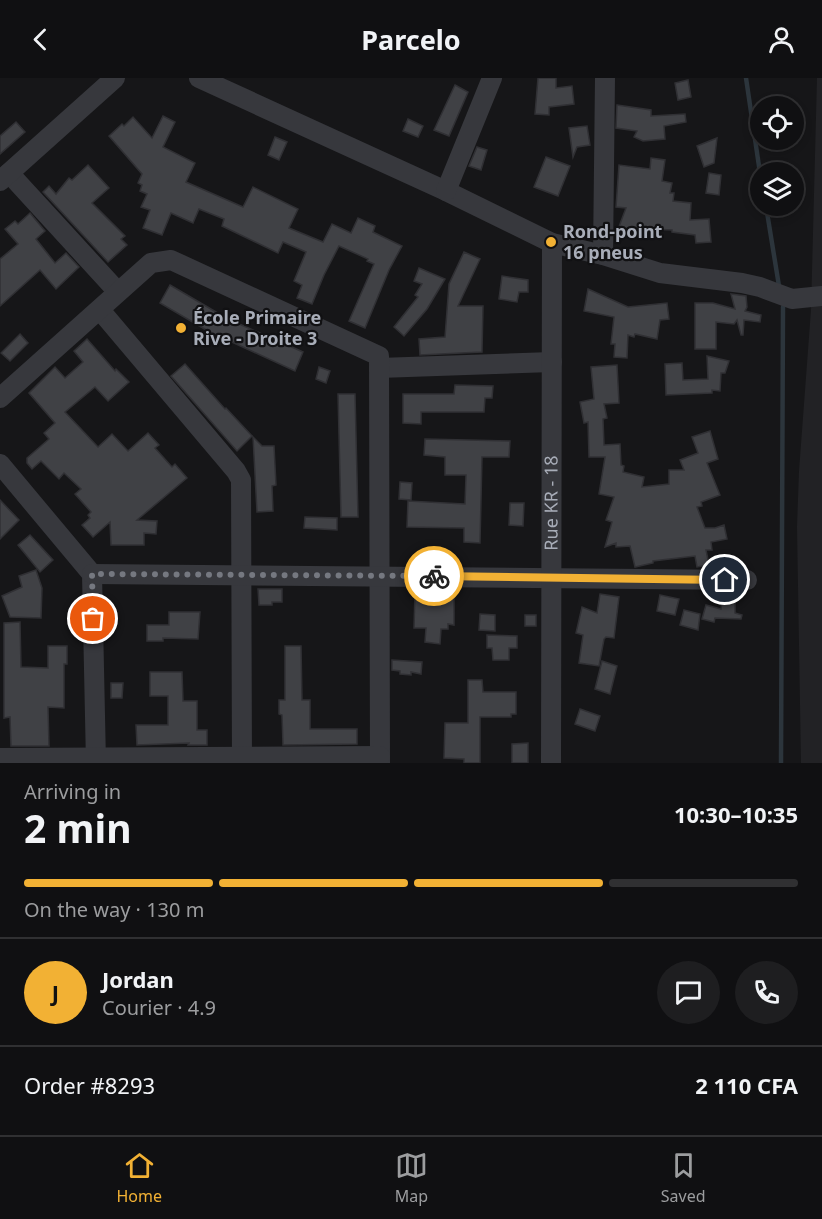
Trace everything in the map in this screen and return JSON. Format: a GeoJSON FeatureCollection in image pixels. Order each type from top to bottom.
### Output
{"type":"FeatureCollection","features":[{"type":"Feature","properties":{"kind":"street"},"geometry":{"type":"LineString","coordinates":[[115,78],[4,177],[118,292]]}},
{"type":"Feature","properties":{"kind":"street"},"geometry":{"type":"LineString","coordinates":[[199,78],[446,191],[552,243],[603,255],[660,273],[751,285],[792,298],[822,296]]}},
{"type":"Feature","properties":{"kind":"street"},"geometry":{"type":"LineString","coordinates":[[446,191],[492,78]]}},
{"type":"Feature","properties":{"kind":"street"},"geometry":{"type":"LineString","coordinates":[[603,255],[604,78]]}},
{"type":"Feature","properties":{"kind":"street","name":"Rue KR - 18"},"geometry":{"type":"LineString","coordinates":[[551,763],[552,243]]}},
{"type":"Feature","properties":{"kind":"street"},"geometry":{"type":"LineString","coordinates":[[0,398],[118,292],[152,263],[160,260],[171,260],[379,356],[380,760],[0,758]]}},
{"type":"Feature","properties":{"kind":"street"},"geometry":{"type":"LineString","coordinates":[[99,310],[236,471],[241,480],[242,760]]}},
{"type":"Feature","properties":{"kind":"street"},"geometry":{"type":"LineString","coordinates":[[379,368],[552,362]]}},
{"type":"Feature","properties":{"kind":"street"},"geometry":{"type":"LineString","coordinates":[[0,464],[92,574],[96,760]]}},
{"type":"Feature","properties":{"kind":"street"},"geometry":{"type":"LineString","coordinates":[[92,574],[747,580]]}},
{"type":"Feature","properties":{"kind":"shaded area"},"geometry":{"type":"Polygon","coordinates":[[[817,78],[822,78],[822,763],[801,763],[797,527],[811,310],[817,78]]]}},
{"type":"Feature","properties":{"kind":"building"},"geometry":{"type":"Polygon","coordinates":[[[538,78],[556,78],[556,88],[572,86],[574,104],[549,107],[549,115],[535,114],[538,78]]]}},
{"type":"Feature","properties":{"kind":"building"},"geometry":{"type":"Polygon","coordinates":[[[688,80],[691,97],[678,100],[675,83],[688,80]]]}},
{"type":"Feature","properties":{"kind":"building"},"geometry":{"type":"Polygon","coordinates":[[[455,85],[468,92],[449,136],[434,130],[455,85]]]}},
{"type":"Feature","properties":{"kind":"building"},"geometry":{"type":"Polygon","coordinates":[[[617,105],[651,110],[651,116],[685,114],[686,122],[664,126],[665,139],[643,141],[634,137],[637,131],[616,128],[617,105]]]}},
{"type":"Feature","properties":{"kind":"building"},"geometry":{"type":"Polygon","coordinates":[[[163,116],[175,122],[163,147],[195,163],[186,182],[243,207],[253,187],[298,209],[289,228],[323,242],[332,224],[351,233],[358,218],[375,226],[373,232],[402,246],[389,270],[365,328],[349,321],[374,264],[367,261],[368,259],[339,246],[312,304],[297,298],[302,285],[294,281],[306,252],[283,242],[278,253],[222,226],[224,219],[199,209],[193,223],[171,213],[162,235],[143,228],[150,210],[141,207],[147,194],[140,191],[142,185],[138,183],[142,174],[109,136],[133,117],[152,138],[163,116]]]}},
{"type":"Feature","properties":{"kind":"building"},"geometry":{"type":"Polygon","coordinates":[[[408,119],[423,126],[418,137],[403,131],[408,119]]]}},
{"type":"Feature","properties":{"kind":"building"},"geometry":{"type":"Polygon","coordinates":[[[16,122],[25,132],[0,154],[0,136],[16,122]]]}},
{"type":"Feature","properties":{"kind":"building"},"geometry":{"type":"Polygon","coordinates":[[[587,126],[590,145],[577,147],[573,157],[569,128],[587,126]]]}},
{"type":"Feature","properties":{"kind":"building"},"geometry":{"type":"Polygon","coordinates":[[[275,137],[287,142],[279,160],[268,155],[275,137]]]}},
{"type":"Feature","properties":{"kind":"building"},"geometry":{"type":"Polygon","coordinates":[[[717,138],[714,163],[704,167],[697,146],[717,138]]]}},
{"type":"Feature","properties":{"kind":"building"},"geometry":{"type":"Polygon","coordinates":[[[477,147],[487,150],[481,170],[469,166],[477,147]]]}},
{"type":"Feature","properties":{"kind":"building"},"geometry":{"type":"Polygon","coordinates":[[[546,157],[570,166],[558,196],[534,187],[546,157]]]}},
{"type":"Feature","properties":{"kind":"building"},"geometry":{"type":"Polygon","coordinates":[[[651,158],[665,160],[662,181],[672,183],[670,193],[674,193],[673,201],[691,203],[690,220],[709,219],[711,242],[696,243],[695,235],[672,232],[672,230],[650,229],[649,237],[617,232],[626,208],[616,207],[619,165],[650,169],[651,158]]]}},
{"type":"Feature","properties":{"kind":"building"},"geometry":{"type":"Polygon","coordinates":[[[88,165],[109,188],[92,203],[125,236],[121,239],[127,245],[108,262],[43,192],[49,186],[56,194],[69,178],[72,180],[88,165]]]}},
{"type":"Feature","properties":{"kind":"building"},"geometry":{"type":"Polygon","coordinates":[[[709,173],[721,175],[719,195],[706,193],[709,173]]]}},
{"type":"Feature","properties":{"kind":"building"},"geometry":{"type":"Polygon","coordinates":[[[30,213],[45,231],[36,239],[55,263],[66,253],[79,267],[56,289],[40,270],[0,306],[0,259],[18,244],[5,229],[15,221],[18,224],[30,213]]]}},
{"type":"Feature","properties":{"kind":"building"},"geometry":{"type":"Polygon","coordinates":[[[464,252],[480,259],[458,306],[483,306],[482,352],[420,355],[419,339],[445,337],[449,284],[464,252]]]}},
{"type":"Feature","properties":{"kind":"building"},"geometry":{"type":"Polygon","coordinates":[[[419,268],[445,279],[427,309],[404,336],[394,327],[418,297],[415,295],[422,284],[414,281],[419,268]]]}},
{"type":"Feature","properties":{"kind":"building"},"geometry":{"type":"Polygon","coordinates":[[[502,276],[528,280],[528,292],[519,292],[517,302],[499,299],[502,276]]]}},
{"type":"Feature","properties":{"kind":"building"},"geometry":{"type":"Polygon","coordinates":[[[170,285],[228,319],[303,352],[295,371],[208,331],[160,303],[170,285]]]}},
{"type":"Feature","properties":{"kind":"building"},"geometry":{"type":"Polygon","coordinates":[[[588,289],[628,307],[667,303],[669,319],[660,320],[657,339],[635,334],[634,337],[628,335],[627,358],[614,357],[615,344],[611,344],[614,317],[584,311],[588,289]]]}},
{"type":"Feature","properties":{"kind":"building"},"geometry":{"type":"Polygon","coordinates":[[[731,294],[746,296],[745,311],[761,315],[760,322],[744,320],[743,335],[741,335],[737,320],[734,324],[716,322],[716,349],[695,349],[695,303],[713,303],[735,309],[731,294]]]}},
{"type":"Feature","properties":{"kind":"building"},"geometry":{"type":"Polygon","coordinates":[[[20,334],[28,343],[10,361],[1,353],[20,334]]]}},
{"type":"Feature","properties":{"kind":"building"},"geometry":{"type":"Polygon","coordinates":[[[87,339],[115,371],[116,369],[129,382],[108,401],[95,387],[65,412],[98,447],[112,434],[128,451],[148,433],[159,445],[155,448],[172,467],[175,464],[187,478],[137,520],[157,521],[156,534],[144,533],[144,545],[111,545],[110,522],[93,537],[82,525],[90,518],[88,515],[91,512],[75,494],[81,489],[64,473],[59,479],[41,461],[32,469],[27,463],[27,458],[49,439],[44,433],[55,423],[29,393],[55,367],[65,378],[83,362],[74,351],[87,339]]]}},
{"type":"Feature","properties":{"kind":"building"},"geometry":{"type":"Polygon","coordinates":[[[707,356],[729,361],[725,373],[721,373],[720,391],[666,395],[665,364],[682,363],[683,380],[708,379],[707,356]]]}},
{"type":"Feature","properties":{"kind":"building"},"geometry":{"type":"Polygon","coordinates":[[[185,364],[252,436],[237,451],[171,376],[185,364]]]}},
{"type":"Feature","properties":{"kind":"building"},"geometry":{"type":"Polygon","coordinates":[[[617,365],[619,403],[604,404],[607,418],[603,419],[604,445],[620,444],[623,472],[644,477],[642,487],[669,484],[669,470],[684,470],[680,460],[698,453],[692,437],[710,431],[718,459],[707,463],[720,495],[701,502],[702,506],[697,507],[705,528],[724,525],[727,539],[711,542],[712,550],[706,550],[709,565],[697,567],[695,556],[653,561],[653,563],[635,567],[630,546],[616,547],[616,543],[605,547],[612,522],[606,520],[614,497],[599,494],[605,457],[589,457],[588,422],[584,423],[580,402],[594,399],[591,367],[617,365]]]}},
{"type":"Feature","properties":{"kind":"building"},"geometry":{"type":"Polygon","coordinates":[[[319,367],[330,371],[326,383],[316,379],[319,367]]]}},
{"type":"Feature","properties":{"kind":"building"},"geometry":{"type":"Polygon","coordinates":[[[455,385],[493,386],[492,398],[485,398],[484,412],[421,412],[421,424],[403,423],[403,394],[454,394],[455,385]]]}},
{"type":"Feature","properties":{"kind":"building"},"geometry":{"type":"Polygon","coordinates":[[[338,394],[355,394],[358,517],[341,517],[338,394]]]}},
{"type":"Feature","properties":{"kind":"building"},"geometry":{"type":"Polygon","coordinates":[[[253,437],[262,446],[274,446],[276,485],[272,486],[273,511],[257,512],[253,437]]]}},
{"type":"Feature","properties":{"kind":"building"},"geometry":{"type":"Polygon","coordinates":[[[425,439],[510,441],[509,457],[482,457],[480,543],[464,542],[464,528],[407,527],[408,501],[465,504],[466,475],[445,475],[445,457],[424,455],[425,439]]]}},
{"type":"Feature","properties":{"kind":"building"},"geometry":{"type":"Polygon","coordinates":[[[400,482],[412,483],[411,500],[399,499],[400,482]]]}},
{"type":"Feature","properties":{"kind":"building"},"geometry":{"type":"Polygon","coordinates":[[[0,500],[19,520],[0,539],[0,500]]]}},
{"type":"Feature","properties":{"kind":"building"},"geometry":{"type":"Polygon","coordinates":[[[510,503],[524,503],[523,526],[509,525],[510,503]]]}},
{"type":"Feature","properties":{"kind":"building"},"geometry":{"type":"Polygon","coordinates":[[[305,517],[337,518],[337,530],[304,528],[305,517]]]}},
{"type":"Feature","properties":{"kind":"building"},"geometry":{"type":"Polygon","coordinates":[[[30,535],[53,560],[40,572],[18,545],[30,535]]]}},
{"type":"Feature","properties":{"kind":"building"},"geometry":{"type":"Polygon","coordinates":[[[36,570],[42,588],[41,618],[10,617],[2,596],[22,587],[19,576],[36,570]]]}},
{"type":"Feature","properties":{"kind":"building"},"geometry":{"type":"Polygon","coordinates":[[[258,589],[282,589],[282,602],[259,605],[258,589]]]}},
{"type":"Feature","properties":{"kind":"building"},"geometry":{"type":"Polygon","coordinates":[[[415,592],[452,592],[454,625],[448,624],[448,629],[441,629],[440,644],[425,642],[426,628],[414,628],[415,592]]]}},
{"type":"Feature","properties":{"kind":"building"},"geometry":{"type":"Polygon","coordinates":[[[600,594],[619,597],[614,638],[604,639],[599,666],[579,663],[583,635],[576,633],[582,607],[597,613],[600,594]]]}},
{"type":"Feature","properties":{"kind":"building"},"geometry":{"type":"Polygon","coordinates":[[[660,595],[679,599],[675,615],[657,611],[660,595]]]}},
{"type":"Feature","properties":{"kind":"building"},"geometry":{"type":"Polygon","coordinates":[[[722,601],[735,602],[735,613],[742,615],[741,619],[715,618],[714,622],[702,619],[706,605],[721,609],[722,601]]]}},
{"type":"Feature","properties":{"kind":"building"},"geometry":{"type":"Polygon","coordinates":[[[684,610],[700,614],[698,630],[680,625],[684,610]]]}},
{"type":"Feature","properties":{"kind":"building"},"geometry":{"type":"Polygon","coordinates":[[[169,612],[200,612],[198,639],[163,638],[163,641],[147,641],[147,625],[169,625],[169,612]]]}},
{"type":"Feature","properties":{"kind":"building"},"geometry":{"type":"Polygon","coordinates":[[[480,614],[495,615],[495,631],[479,630],[480,614]]]}},
{"type":"Feature","properties":{"kind":"building"},"geometry":{"type":"Polygon","coordinates":[[[525,615],[536,615],[536,626],[525,626],[525,615]]]}},
{"type":"Feature","properties":{"kind":"building"},"geometry":{"type":"Polygon","coordinates":[[[20,622],[21,667],[48,668],[48,646],[67,646],[67,664],[64,664],[64,708],[48,707],[49,746],[11,746],[10,717],[4,718],[4,623],[20,622]]]}},
{"type":"Feature","properties":{"kind":"building"},"geometry":{"type":"Polygon","coordinates":[[[487,635],[517,636],[517,648],[509,648],[509,660],[493,660],[492,648],[487,648],[487,635]]]}},
{"type":"Feature","properties":{"kind":"building"},"geometry":{"type":"Polygon","coordinates":[[[285,646],[301,646],[302,700],[310,700],[310,729],[357,729],[357,744],[283,745],[279,700],[285,700],[285,646]]]}},
{"type":"Feature","properties":{"kind":"building"},"geometry":{"type":"Polygon","coordinates":[[[392,660],[422,662],[421,674],[411,672],[411,675],[400,674],[400,671],[392,670],[392,660]]]}},
{"type":"Feature","properties":{"kind":"building"},"geometry":{"type":"Polygon","coordinates":[[[602,661],[617,666],[610,694],[595,689],[602,661]]]}},
{"type":"Feature","properties":{"kind":"building"},"geometry":{"type":"Polygon","coordinates":[[[150,672],[182,672],[183,701],[197,701],[197,730],[207,730],[207,745],[188,745],[189,743],[137,745],[136,725],[168,725],[168,696],[150,696],[150,672]]]}},
{"type":"Feature","properties":{"kind":"building"},"geometry":{"type":"Polygon","coordinates":[[[468,680],[482,680],[483,692],[516,692],[516,714],[511,714],[511,717],[480,717],[480,763],[464,763],[464,759],[444,758],[445,723],[468,723],[468,680]]]}},
{"type":"Feature","properties":{"kind":"building"},"geometry":{"type":"Polygon","coordinates":[[[111,683],[123,683],[122,698],[111,698],[111,683]]]}},
{"type":"Feature","properties":{"kind":"building"},"geometry":{"type":"Polygon","coordinates":[[[580,709],[600,716],[595,731],[575,724],[580,709]]]}},
{"type":"Feature","properties":{"kind":"building"},"geometry":{"type":"Polygon","coordinates":[[[528,743],[528,763],[512,763],[512,744],[528,743]]]}},
{"type":"Feature","properties":{"kind":"waterway"},"geometry":{"type":"LineString","coordinates":[[746,78],[758,162]]}},
{"type":"Feature","properties":{"kind":"waterway"},"geometry":{"type":"LineString","coordinates":[[768,216],[779,286]]}},
{"type":"Feature","properties":{"kind":"waterway"},"geometry":{"type":"LineString","coordinates":[[781,763],[783,307]]}},
{"type":"Feature","properties":{"kind":"way so far"},"geometry":{"type":"LineString","coordinates":[[93,619],[92,574],[434,576]]}},
{"type":"Feature","properties":{"kind":"place","name":"Rond-point 16 pneus"},"geometry":{"type":"Point","coordinates":[551,242]}},
{"type":"Feature","properties":{"kind":"place","name":"École Primaire Rive - Droite 3"},"geometry":{"type":"Point","coordinates":[181,328]}},
{"type":"Feature","properties":{"kind":"route"},"geometry":{"type":"LineString","coordinates":[[434,576],[725,580]]}}]}
